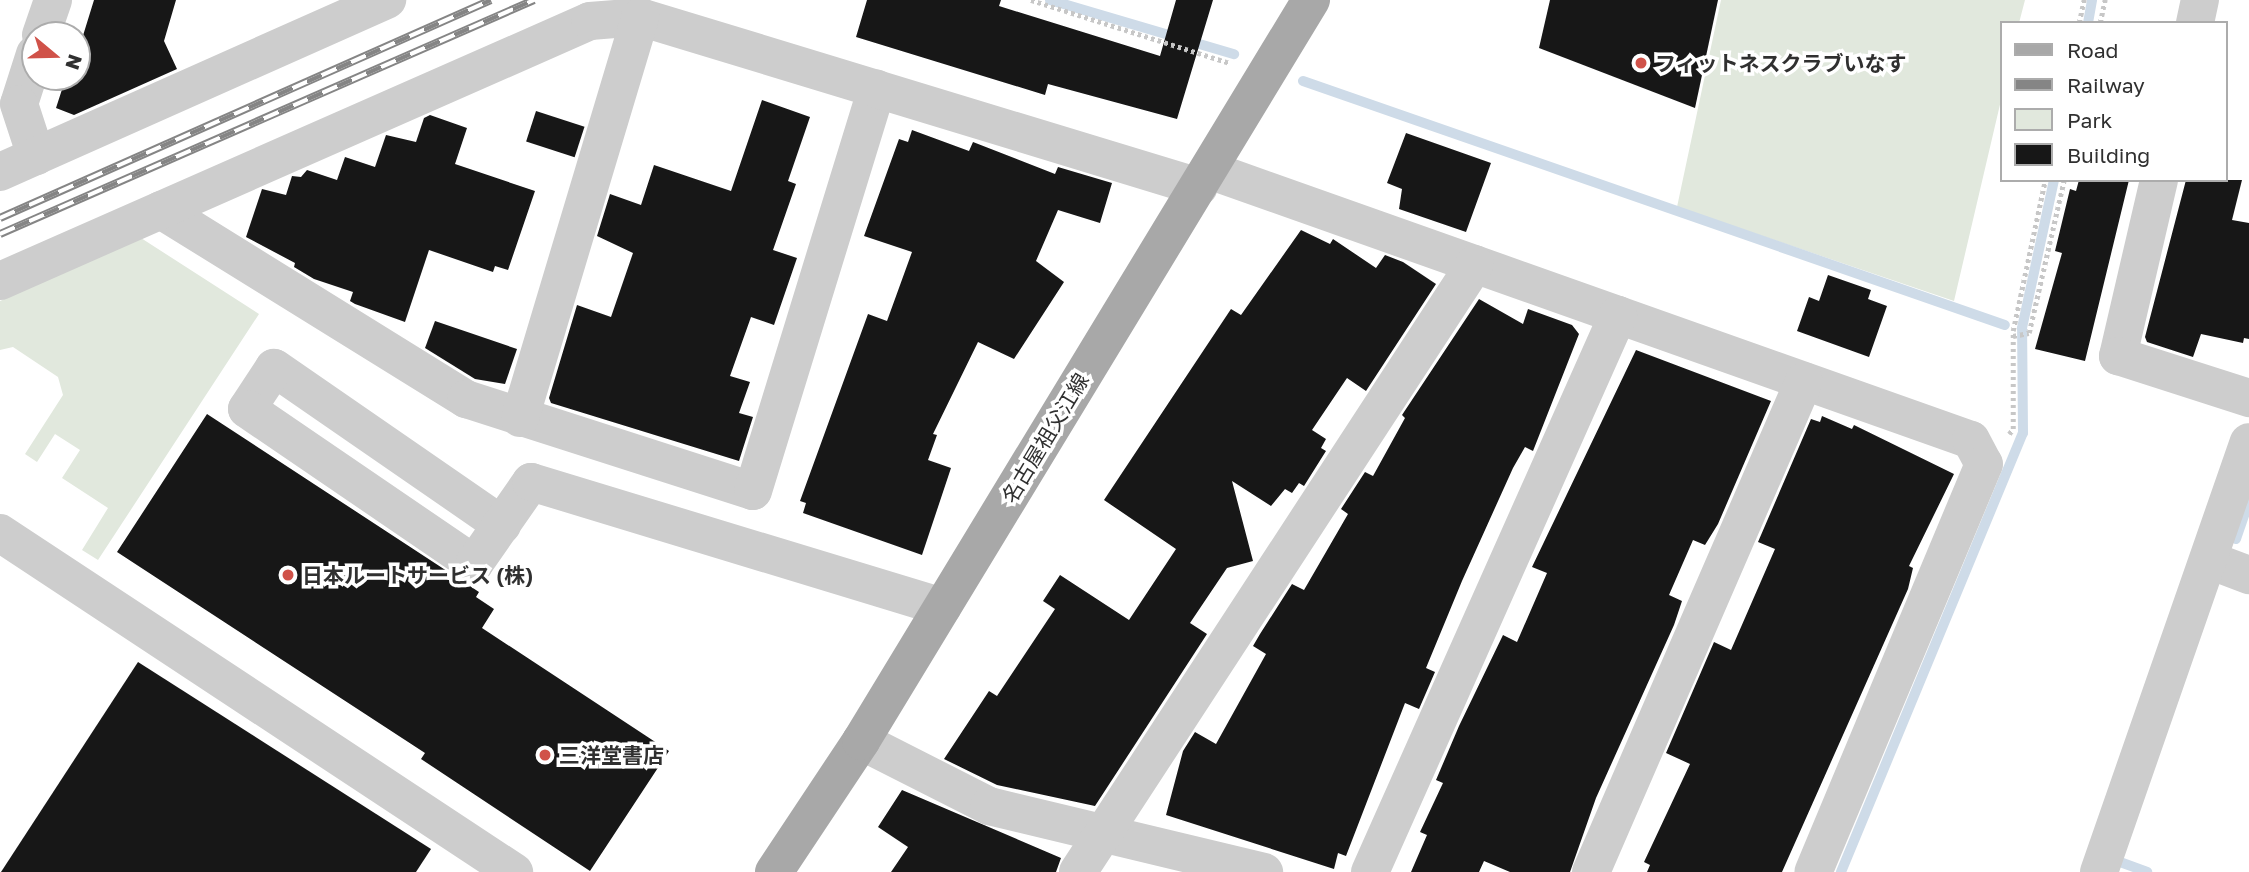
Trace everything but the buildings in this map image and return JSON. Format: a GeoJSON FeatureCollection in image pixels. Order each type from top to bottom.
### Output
{"type":"FeatureCollection","features":[{"type":"Feature","properties":{"kind":"main road","name":"名古屋祖父江線"},"geometry":{"type":"LineString","coordinates":[[774,872],[861,741],[1311,0]]}},
{"type":"Feature","properties":{"kind":"street"},"geometry":{"type":"LineString","coordinates":[[45,21],[52,0]]}},
{"type":"Feature","properties":{"kind":"street"},"geometry":{"type":"LineString","coordinates":[[2195,21],[2200,0]]}},
{"type":"Feature","properties":{"kind":"street"},"geometry":{"type":"LineString","coordinates":[[0,172],[377,1]]}},
{"type":"Feature","properties":{"kind":"street"},"geometry":{"type":"LineString","coordinates":[[520,418],[640,17]]}},
{"type":"Feature","properties":{"kind":"street"},"geometry":{"type":"LineString","coordinates":[[0,281],[590,21],[640,17],[877,89],[1204,179],[1475,264],[1971,440],[1984,464],[1813,872]]}},
{"type":"Feature","properties":{"kind":"street"},"geometry":{"type":"LineString","coordinates":[[161,210],[466,399],[753,491],[877,89]]}},
{"type":"Feature","properties":{"kind":"street"},"geometry":{"type":"LineString","coordinates":[[23,91],[19,104],[36,156]]}},
{"type":"Feature","properties":{"kind":"street"},"geometry":{"type":"LineString","coordinates":[[2159,182],[2118,356],[2249,398]]}},
{"type":"Feature","properties":{"kind":"street"},"geometry":{"type":"LineString","coordinates":[[1078,872],[1475,264]]}},
{"type":"Feature","properties":{"kind":"street"},"geometry":{"type":"LineString","coordinates":[[1370,872],[1618,315]]}},
{"type":"Feature","properties":{"kind":"street"},"geometry":{"type":"LineString","coordinates":[[502,524],[274,368],[247,409],[474,565],[531,482],[942,607]]}},
{"type":"Feature","properties":{"kind":"street"},"geometry":{"type":"LineString","coordinates":[[1591,872],[1804,381]]}},
{"type":"Feature","properties":{"kind":"street"},"geometry":{"type":"LineString","coordinates":[[2099,872],[2249,442]]}},
{"type":"Feature","properties":{"kind":"street"},"geometry":{"type":"LineString","coordinates":[[0,533],[514,872]]}},
{"type":"Feature","properties":{"kind":"street"},"geometry":{"type":"LineString","coordinates":[[2209,560],[2249,575]]}},
{"type":"Feature","properties":{"kind":"street"},"geometry":{"type":"LineString","coordinates":[[861,741],[989,806],[1264,872]]}},
{"type":"Feature","properties":{"kind":"path"},"geometry":{"type":"LineString","coordinates":[[1031,0],[1267,75]]}},
{"type":"Feature","properties":{"kind":"path"},"geometry":{"type":"LineString","coordinates":[[2079,21],[2084,0]]}},
{"type":"Feature","properties":{"kind":"path"},"geometry":{"type":"LineString","coordinates":[[2100,21],[2105,0]]}},
{"type":"Feature","properties":{"kind":"path"},"geometry":{"type":"LineString","coordinates":[[1984,464],[2013,429],[2015,336],[2045,182]]}},
{"type":"Feature","properties":{"kind":"path"},"geometry":{"type":"LineString","coordinates":[[2015,336],[2027,333],[2064,182]]}},
{"type":"Feature","properties":{"kind":"green space"},"geometry":{"type":"Polygon","coordinates":[[[1721,0],[2025,0],[2020,21],[2000,21],[2000,105],[1954,301],[1677,207],[1721,0]]]}},
{"type":"Feature","properties":{"kind":"green space"},"geometry":{"type":"Polygon","coordinates":[[[141,238],[259,314],[98,560],[82,550],[108,508],[62,478],[80,450],[55,434],[37,462],[25,454],[63,395],[58,377],[13,347],[0,350],[0,301],[141,238]]]}},
{"type":"Feature","properties":{"kind":"waterway"},"geometry":{"type":"LineString","coordinates":[[1050,0],[1234,54]]}},
{"type":"Feature","properties":{"kind":"waterway"},"geometry":{"type":"LineString","coordinates":[[2088,21],[2092,0]]}},
{"type":"Feature","properties":{"kind":"waterway"},"geometry":{"type":"LineString","coordinates":[[1303,81],[2005,325]]}},
{"type":"Feature","properties":{"kind":"waterway"},"geometry":{"type":"LineString","coordinates":[[1841,872],[2023,433],[2022,328],[2054,182]]}},
{"type":"Feature","properties":{"kind":"waterway"},"geometry":{"type":"LineString","coordinates":[[2236,539],[2249,501]]}},
{"type":"Feature","properties":{"kind":"waterway"},"geometry":{"type":"LineString","coordinates":[[2120,862],[2147,872]]}},
{"type":"Feature","properties":{"kind":"railway"},"geometry":{"type":"LineString","coordinates":[[0,218],[491,0]]}},
{"type":"Feature","properties":{"kind":"railway"},"geometry":{"type":"LineString","coordinates":[[0,234],[534,0]]}},
{"type":"Feature","properties":{"kind":"place","name":"フィットネスクラブいなす"},"geometry":{"type":"Point","coordinates":[1641,63]}},
{"type":"Feature","properties":{"kind":"place","name":"日本ルートサービス (株)"},"geometry":{"type":"Point","coordinates":[288,575]}},
{"type":"Feature","properties":{"kind":"place","name":"三洋堂書店"},"geometry":{"type":"Point","coordinates":[545,755]}}]}
